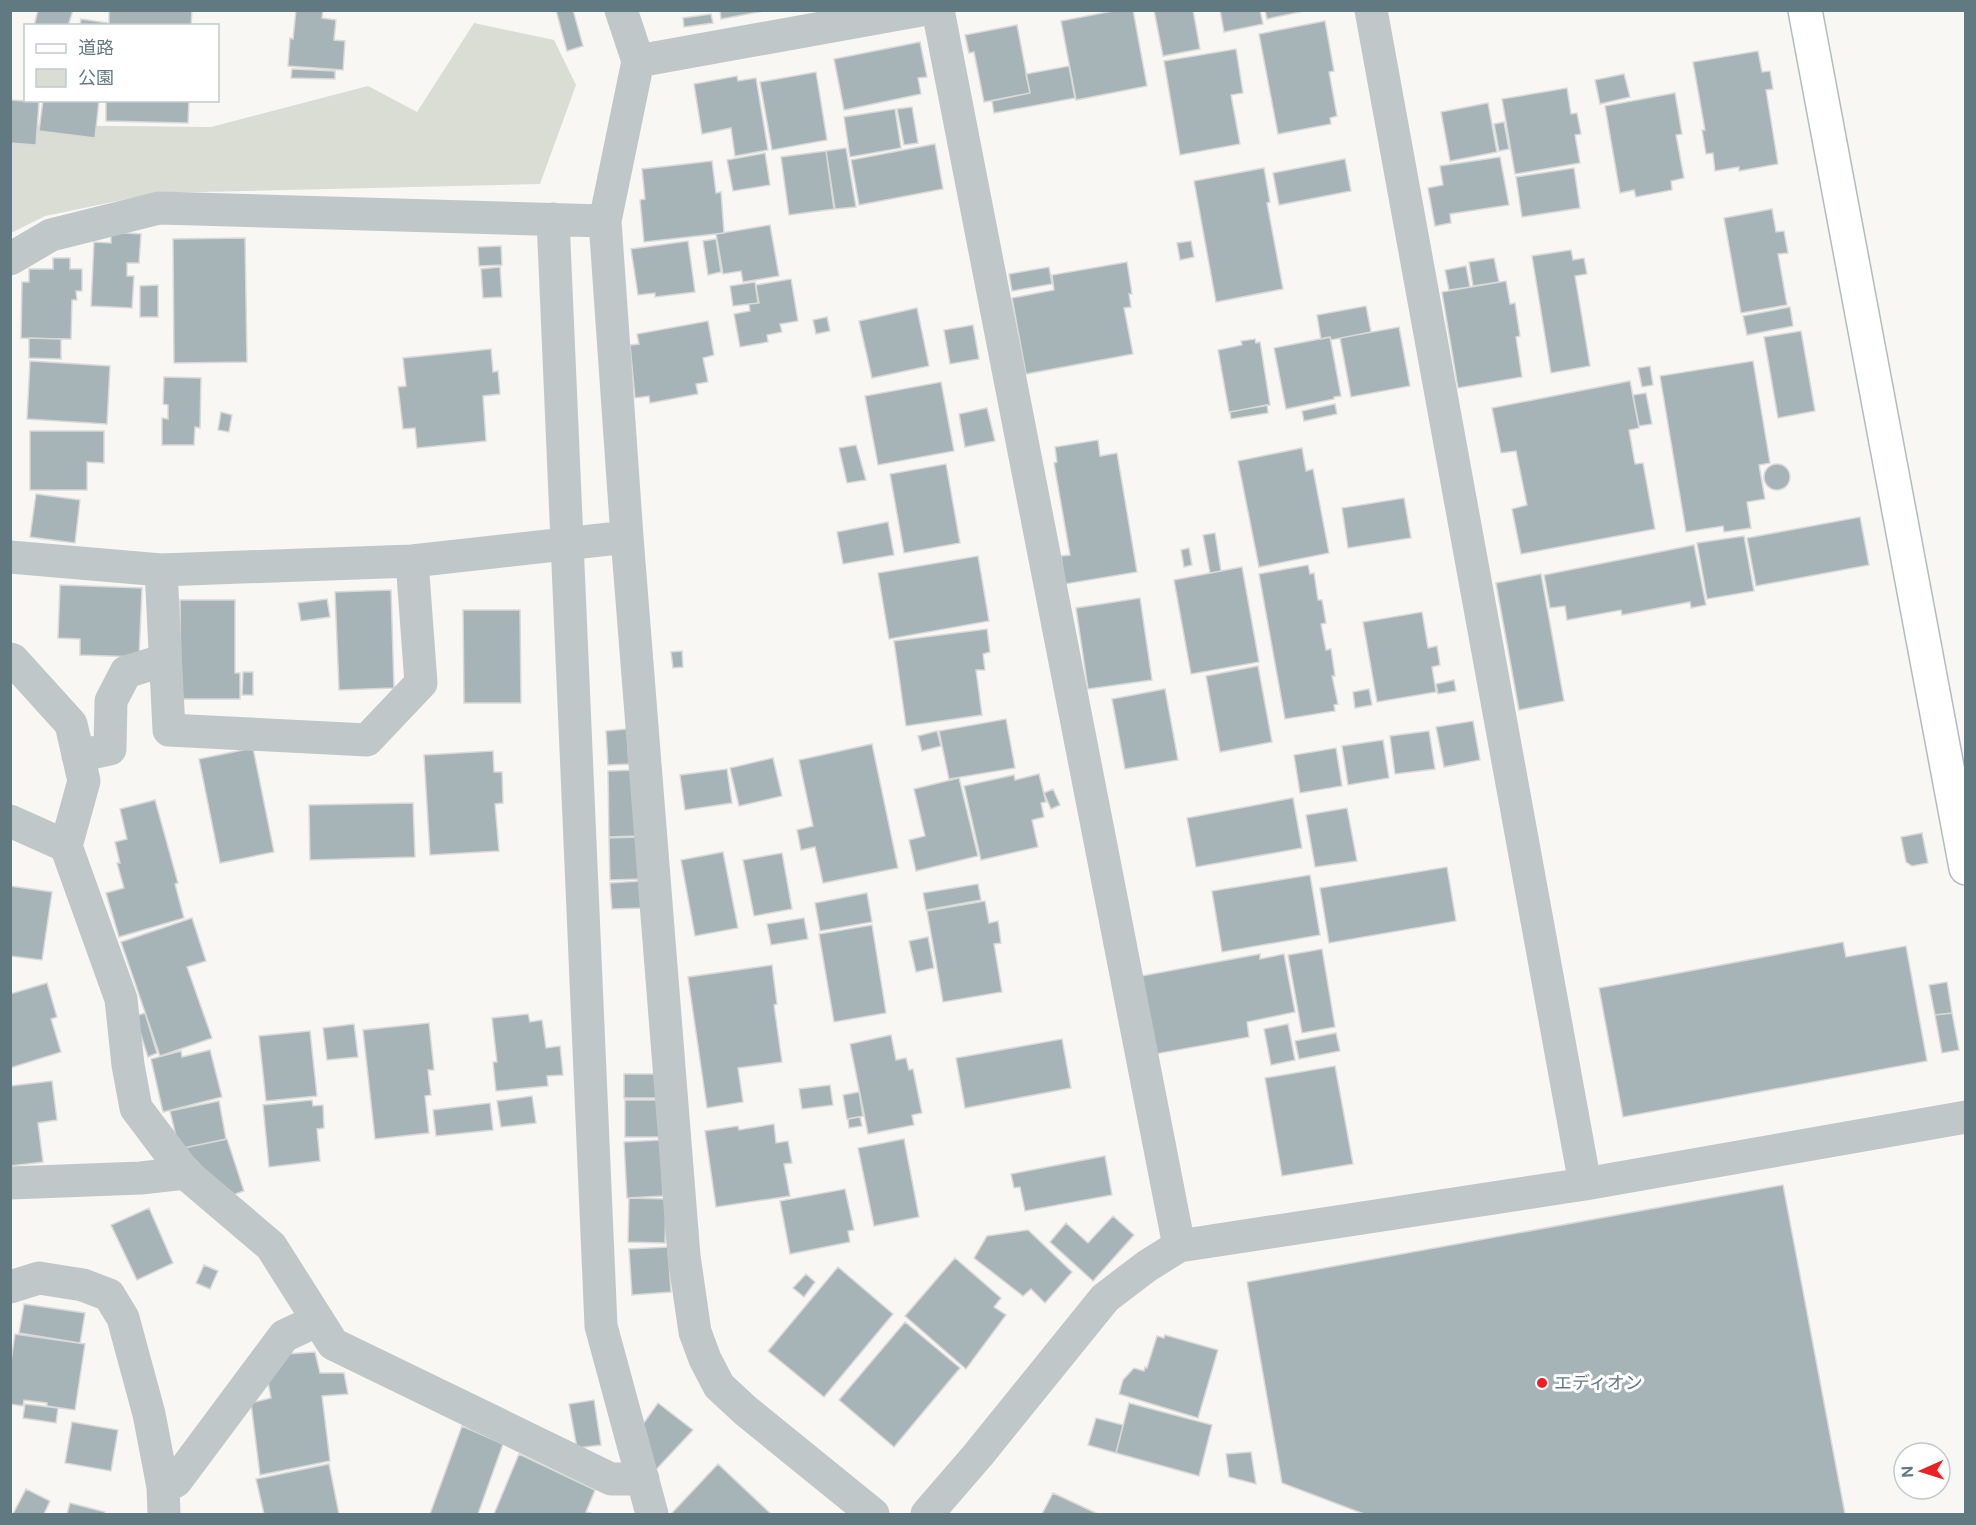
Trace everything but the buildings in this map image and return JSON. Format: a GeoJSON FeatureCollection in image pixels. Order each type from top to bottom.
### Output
{"type":"FeatureCollection","features":[{"type":"Feature","properties":{"kind":"street"},"geometry":{"type":"LineString","coordinates":[[621,10],[638,61],[604,221],[683,1245],[695,1332],[705,1359],[719,1386],[746,1411],[873,1515]]}},
{"type":"Feature","properties":{"kind":"street"},"geometry":{"type":"LineString","coordinates":[[938,10],[1179,1246]]}},
{"type":"Feature","properties":{"kind":"street"},"geometry":{"type":"LineString","coordinates":[[1371,10],[1586,1184]]}},
{"type":"Feature","properties":{"kind":"street"},"geometry":{"type":"LineString","coordinates":[[1804,10],[1965,868]]}},
{"type":"Feature","properties":{"kind":"street"},"geometry":{"type":"LineString","coordinates":[[638,61],[922,11]]}},
{"type":"Feature","properties":{"kind":"street"},"geometry":{"type":"LineString","coordinates":[[10,259],[51,235],[159,208],[604,221]]}},
{"type":"Feature","properties":{"kind":"street"},"geometry":{"type":"LineString","coordinates":[[553,219],[602,1326],[652,1515]]}},
{"type":"Feature","properties":{"kind":"street"},"geometry":{"type":"LineString","coordinates":[[10,556],[161,570],[412,561],[627,537]]}},
{"type":"Feature","properties":{"kind":"street"},"geometry":{"type":"LineString","coordinates":[[161,570],[169,730],[366,740],[421,683],[412,561]]}},
{"type":"Feature","properties":{"kind":"street"},"geometry":{"type":"LineString","coordinates":[[10,659],[71,724],[84,781],[66,846],[121,999],[128,1065],[136,1108],[185,1173],[271,1246],[333,1344],[611,1479],[643,1479]]}},
{"type":"Feature","properties":{"kind":"street"},"geometry":{"type":"LineString","coordinates":[[78,756],[110,749],[111,700],[126,672],[165,660]]}},
{"type":"Feature","properties":{"kind":"street"},"geometry":{"type":"LineString","coordinates":[[10,821],[66,846]]}},
{"type":"Feature","properties":{"kind":"street"},"geometry":{"type":"LineString","coordinates":[[927,1515],[1105,1298],[1147,1266],[1179,1246],[1586,1184],[1965,1117]]}},
{"type":"Feature","properties":{"kind":"street"},"geometry":{"type":"LineString","coordinates":[[10,1183],[141,1178],[185,1173]]}},
{"type":"Feature","properties":{"kind":"street"},"geometry":{"type":"LineString","coordinates":[[10,1287],[39,1278],[83,1285],[109,1295],[123,1318],[149,1414],[164,1501]]}},
{"type":"Feature","properties":{"kind":"street"},"geometry":{"type":"LineString","coordinates":[[164,1501],[176,1481],[284,1336],[318,1320]]}},
{"type":"Feature","properties":{"kind":"green space"},"geometry":{"type":"Polygon","coordinates":[[[474,23],[554,40],[576,85],[540,184],[156,193],[45,216],[11,233],[11,125],[211,127],[368,86],[417,112],[474,23]]]}},
{"type":"Feature","properties":{"kind":"place","name":"エディオン"},"geometry":{"type":"Point","coordinates":[1542,1383]}}]}
